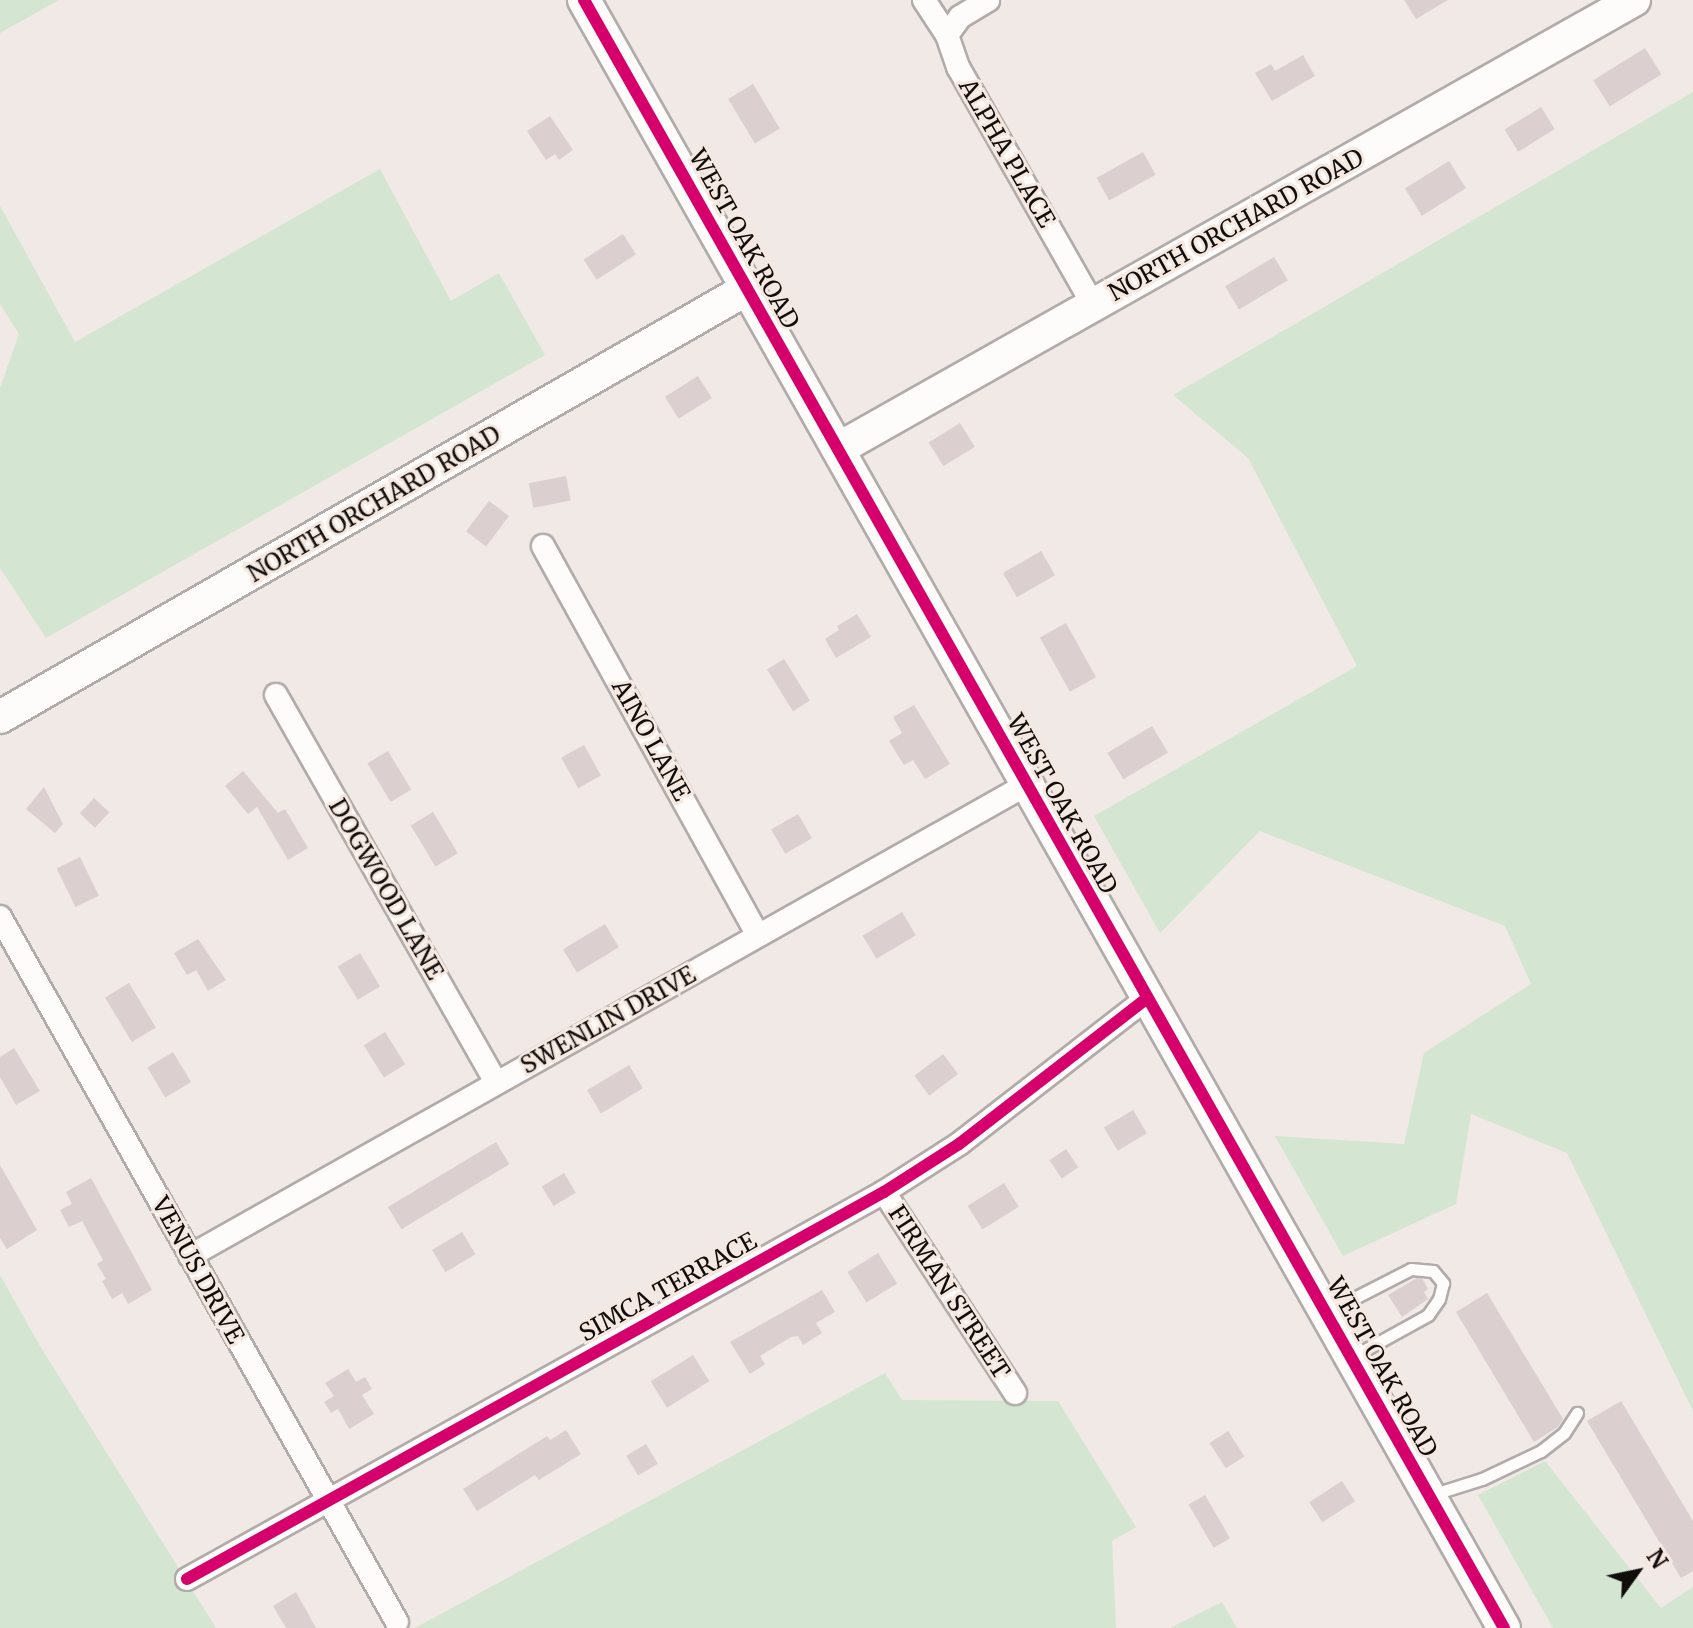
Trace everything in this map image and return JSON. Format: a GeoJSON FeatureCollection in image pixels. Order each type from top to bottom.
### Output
{"type":"FeatureCollection","features":[{"type":"Feature","properties":{"kind":"street","name":"WEST OAK ROAD"},"geometry":{"type":"LineString","coordinates":[[584,0],[1504,1628]]}},
{"type":"Feature","properties":{"kind":"street","name":"ALPHA PLACE"},"geometry":{"type":"LineString","coordinates":[[924,0],[947,35],[958,67],[1093,305]]}},
{"type":"Feature","properties":{"kind":"street"},"geometry":{"type":"LineString","coordinates":[[947,35],[960,17],[988,0]]}},
{"type":"Feature","properties":{"kind":"street","name":"NORTH ORCHARD ROAD"},"geometry":{"type":"LineString","coordinates":[[838,449],[1634,0]]}},
{"type":"Feature","properties":{"kind":"street","name":"NORTH ORCHARD ROAD"},"geometry":{"type":"LineString","coordinates":[[0,717],[747,289]]}},
{"type":"Feature","properties":{"kind":"street","name":"AINO LANE"},"geometry":{"type":"LineString","coordinates":[[543,546],[758,935]]}},
{"type":"Feature","properties":{"kind":"street","name":"DOGWOOD LANE"},"geometry":{"type":"LineString","coordinates":[[276,695],[496,1083]]}},
{"type":"Feature","properties":{"kind":"street","name":"SWENLIN DRIVE"},"geometry":{"type":"LineString","coordinates":[[190,1256],[1026,785]]}},
{"type":"Feature","properties":{"kind":"street","name":"VENUS DRIVE"},"geometry":{"type":"LineString","coordinates":[[0,917],[397,1622]]}},
{"type":"Feature","properties":{"kind":"street","name":"SIMCA TERRACE"},"geometry":{"type":"LineString","coordinates":[[187,1579],[884,1192],[959,1144],[1147,998]]}},
{"type":"Feature","properties":{"kind":"street","name":"FIRMAN STREET"},"geometry":{"type":"LineString","coordinates":[[884,1192],[1015,1393]]}},
{"type":"Feature","properties":{"kind":"lane"},"geometry":{"type":"LineString","coordinates":[[1326,1313],[1411,1269],[1433,1271],[1443,1283],[1439,1299],[1428,1315],[1352,1357]]}},
{"type":"Feature","properties":{"kind":"lane"},"geometry":{"type":"LineString","coordinates":[[1429,1495],[1482,1479],[1541,1451],[1564,1433],[1577,1413]]}},
{"type":"Feature","properties":{"kind":"green space"},"geometry":{"type":"Polygon","coordinates":[[[0,0],[59,0],[0,33],[0,0]]]}},
{"type":"Feature","properties":{"kind":"green space"},"geometry":{"type":"Polygon","coordinates":[[[1693,92],[1693,1411],[1567,1153],[1471,1114],[1456,1204],[1343,1256],[1275,1136],[1404,1144],[1424,1053],[1531,984],[1505,926],[1260,831],[1160,933],[1094,816],[1357,666],[1248,458],[1173,395],[1693,92]]]}},
{"type":"Feature","properties":{"kind":"green space"},"geometry":{"type":"Polygon","coordinates":[[[380,169],[451,301],[499,273],[545,355],[46,638],[0,568],[0,388],[19,334],[0,304],[0,206],[75,342],[380,169]]]}},
{"type":"Feature","properties":{"kind":"green space"},"geometry":{"type":"Polygon","coordinates":[[[0,1275],[40,1346],[216,1628],[0,1628],[0,1275]]]}},
{"type":"Feature","properties":{"kind":"green space"},"geometry":{"type":"Polygon","coordinates":[[[885,1373],[902,1400],[1058,1401],[1136,1527],[1112,1541],[1116,1628],[415,1628],[885,1373]]]}},
{"type":"Feature","properties":{"kind":"green space"},"geometry":{"type":"Polygon","coordinates":[[[1545,1461],[1661,1608],[1693,1587],[1693,1628],[1553,1628],[1478,1495],[1545,1461]]]}},
{"type":"Feature","properties":{"kind":"green space"},"geometry":{"type":"Polygon","coordinates":[[[1222,1602],[1237,1628],[1170,1628],[1222,1602]]]}},
{"type":"Feature","properties":{"kind":"building"},"geometry":{"type":"Polygon","coordinates":[[[1404,0],[1448,0],[1416,19],[1404,0]]]}},
{"type":"Feature","properties":{"kind":"building"},"geometry":{"type":"Polygon","coordinates":[[[1645,48],[1661,74],[1610,107],[1593,80],[1645,48]]]}},
{"type":"Feature","properties":{"kind":"building"},"geometry":{"type":"Polygon","coordinates":[[[1303,55],[1315,76],[1272,101],[1255,73],[1271,64],[1275,71],[1303,55]]]}},
{"type":"Feature","properties":{"kind":"building"},"geometry":{"type":"Polygon","coordinates":[[[753,84],[780,129],[755,144],[728,99],[753,84]]]}},
{"type":"Feature","properties":{"kind":"building"},"geometry":{"type":"Polygon","coordinates":[[[1541,107],[1555,129],[1518,152],[1505,130],[1541,107]]]}},
{"type":"Feature","properties":{"kind":"building"},"geometry":{"type":"Polygon","coordinates":[[[550,116],[573,150],[559,160],[555,154],[546,160],[527,131],[550,116]]]}},
{"type":"Feature","properties":{"kind":"building"},"geometry":{"type":"Polygon","coordinates":[[[1143,152],[1156,175],[1109,200],[1097,178],[1143,152]]]}},
{"type":"Feature","properties":{"kind":"building"},"geometry":{"type":"Polygon","coordinates":[[[1449,161],[1466,188],[1422,216],[1405,189],[1449,161]]]}},
{"type":"Feature","properties":{"kind":"building"},"geometry":{"type":"Polygon","coordinates":[[[623,234],[636,254],[597,280],[584,260],[623,234]]]}},
{"type":"Feature","properties":{"kind":"building"},"geometry":{"type":"Polygon","coordinates":[[[1274,257],[1288,280],[1239,310],[1225,286],[1274,257]]]}},
{"type":"Feature","properties":{"kind":"building"},"geometry":{"type":"Polygon","coordinates":[[[698,376],[712,398],[679,419],[665,397],[698,376]]]}},
{"type":"Feature","properties":{"kind":"building"},"geometry":{"type":"Polygon","coordinates":[[[960,423],[975,447],[943,466],[929,443],[960,423]]]}},
{"type":"Feature","properties":{"kind":"building"},"geometry":{"type":"Polygon","coordinates":[[[566,476],[571,501],[533,508],[529,483],[566,476]]]}},
{"type":"Feature","properties":{"kind":"building"},"geometry":{"type":"Polygon","coordinates":[[[489,501],[509,516],[486,546],[466,531],[489,501]]]}},
{"type":"Feature","properties":{"kind":"building"},"geometry":{"type":"Polygon","coordinates":[[[1041,551],[1055,575],[1017,597],[1003,573],[1041,551]]]}},
{"type":"Feature","properties":{"kind":"building"},"geometry":{"type":"Polygon","coordinates":[[[857,614],[871,637],[836,658],[825,639],[839,630],[837,626],[857,614]]]}},
{"type":"Feature","properties":{"kind":"building"},"geometry":{"type":"Polygon","coordinates":[[[1066,623],[1096,677],[1070,692],[1040,638],[1066,623]]]}},
{"type":"Feature","properties":{"kind":"building"},"geometry":{"type":"Polygon","coordinates":[[[784,659],[810,701],[793,711],[767,670],[784,659]]]}},
{"type":"Feature","properties":{"kind":"building"},"geometry":{"type":"Polygon","coordinates":[[[914,705],[950,764],[925,779],[913,760],[904,765],[889,741],[902,733],[893,717],[914,705]]]}},
{"type":"Feature","properties":{"kind":"building"},"geometry":{"type":"Polygon","coordinates":[[[1152,726],[1168,753],[1123,779],[1107,753],[1152,726]]]}},
{"type":"Feature","properties":{"kind":"building"},"geometry":{"type":"Polygon","coordinates":[[[584,745],[601,776],[578,788],[561,758],[584,745]]]}},
{"type":"Feature","properties":{"kind":"building"},"geometry":{"type":"Polygon","coordinates":[[[388,751],[411,790],[391,802],[367,763],[388,751]]]}},
{"type":"Feature","properties":{"kind":"building"},"geometry":{"type":"Polygon","coordinates":[[[243,771],[278,813],[285,809],[308,848],[288,860],[257,807],[248,814],[225,786],[243,771]]]}},
{"type":"Feature","properties":{"kind":"building"},"geometry":{"type":"Polygon","coordinates":[[[44,787],[63,824],[55,833],[26,809],[44,787]]]}},
{"type":"Feature","properties":{"kind":"building"},"geometry":{"type":"Polygon","coordinates":[[[94,798],[109,812],[95,828],[80,813],[94,798]]]}},
{"type":"Feature","properties":{"kind":"building"},"geometry":{"type":"Polygon","coordinates":[[[433,812],[458,853],[435,867],[411,825],[433,812]]]}},
{"type":"Feature","properties":{"kind":"building"},"geometry":{"type":"Polygon","coordinates":[[[798,814],[812,838],[785,854],[771,830],[798,814]]]}},
{"type":"Feature","properties":{"kind":"building"},"geometry":{"type":"Polygon","coordinates":[[[80,857],[99,896],[75,907],[57,868],[80,857]]]}},
{"type":"Feature","properties":{"kind":"building"},"geometry":{"type":"Polygon","coordinates":[[[902,912],[916,935],[876,959],[863,936],[902,912]]]}},
{"type":"Feature","properties":{"kind":"building"},"geometry":{"type":"Polygon","coordinates":[[[605,924],[619,947],[577,972],[563,949],[605,924]]]}},
{"type":"Feature","properties":{"kind":"building"},"geometry":{"type":"Polygon","coordinates":[[[198,939],[226,980],[208,991],[196,970],[187,975],[174,953],[198,939]]]}},
{"type":"Feature","properties":{"kind":"building"},"geometry":{"type":"Polygon","coordinates":[[[360,953],[380,986],[358,1000],[338,966],[360,953]]]}},
{"type":"Feature","properties":{"kind":"building"},"geometry":{"type":"Polygon","coordinates":[[[129,983],[156,1028],[132,1042],[105,997],[129,983]]]}},
{"type":"Feature","properties":{"kind":"building"},"geometry":{"type":"Polygon","coordinates":[[[385,1032],[405,1064],[384,1077],[364,1045],[385,1032]]]}},
{"type":"Feature","properties":{"kind":"building"},"geometry":{"type":"Polygon","coordinates":[[[14,1048],[40,1091],[16,1105],[0,1077],[0,1057],[14,1048]]]}},
{"type":"Feature","properties":{"kind":"building"},"geometry":{"type":"Polygon","coordinates":[[[173,1052],[191,1082],[165,1097],[147,1067],[173,1052]]]}},
{"type":"Feature","properties":{"kind":"building"},"geometry":{"type":"Polygon","coordinates":[[[943,1054],[958,1074],[929,1096],[914,1076],[943,1054]]]}},
{"type":"Feature","properties":{"kind":"building"},"geometry":{"type":"Polygon","coordinates":[[[629,1065],[643,1088],[601,1113],[587,1090],[629,1065]]]}},
{"type":"Feature","properties":{"kind":"building"},"geometry":{"type":"Polygon","coordinates":[[[1133,1110],[1147,1133],[1118,1151],[1104,1128],[1133,1110]]]}},
{"type":"Feature","properties":{"kind":"building"},"geometry":{"type":"Polygon","coordinates":[[[496,1142],[509,1164],[401,1229],[388,1207],[496,1142]]]}},
{"type":"Feature","properties":{"kind":"building"},"geometry":{"type":"Polygon","coordinates":[[[1066,1149],[1078,1167],[1062,1178],[1049,1160],[1066,1149]]]}},
{"type":"Feature","properties":{"kind":"building"},"geometry":{"type":"Polygon","coordinates":[[[0,1165],[37,1230],[7,1249],[0,1238],[0,1165]]]}},
{"type":"Feature","properties":{"kind":"building"},"geometry":{"type":"Polygon","coordinates":[[[564,1173],[576,1193],[554,1206],[542,1186],[564,1173]]]}},
{"type":"Feature","properties":{"kind":"building"},"geometry":{"type":"Polygon","coordinates":[[[91,1178],[152,1290],[128,1304],[122,1293],[112,1299],[102,1281],[106,1279],[97,1264],[103,1260],[82,1221],[69,1227],[60,1210],[72,1204],[66,1192],[91,1178]]]}},
{"type":"Feature","properties":{"kind":"building"},"geometry":{"type":"Polygon","coordinates":[[[1004,1183],[1019,1207],[982,1230],[968,1206],[1004,1183]]]}},
{"type":"Feature","properties":{"kind":"building"},"geometry":{"type":"Polygon","coordinates":[[[462,1232],[475,1254],[445,1272],[432,1250],[462,1232]]]}},
{"type":"Feature","properties":{"kind":"building"},"geometry":{"type":"Polygon","coordinates":[[[878,1253],[897,1284],[867,1303],[847,1272],[878,1253]]]}},
{"type":"Feature","properties":{"kind":"building"},"geometry":{"type":"Polygon","coordinates":[[[1422,1278],[1428,1289],[1424,1292],[1428,1299],[1402,1317],[1388,1295],[1422,1278]]]}},
{"type":"Feature","properties":{"kind":"building"},"geometry":{"type":"Polygon","coordinates":[[[822,1290],[835,1312],[816,1323],[822,1333],[803,1345],[798,1336],[791,1337],[760,1356],[765,1364],[750,1374],[730,1342],[822,1290]]]}},
{"type":"Feature","properties":{"kind":"building"},"geometry":{"type":"Polygon","coordinates":[[[1487,1293],[1563,1419],[1558,1427],[1534,1442],[1456,1312],[1487,1293]]]}},
{"type":"Feature","properties":{"kind":"building"},"geometry":{"type":"Polygon","coordinates":[[[693,1355],[709,1381],[667,1408],[651,1381],[693,1355]]]}},
{"type":"Feature","properties":{"kind":"building"},"geometry":{"type":"Polygon","coordinates":[[[348,1369],[356,1382],[365,1377],[372,1389],[362,1395],[374,1414],[349,1429],[338,1409],[331,1413],[324,1402],[334,1396],[325,1383],[348,1369]]]}},
{"type":"Feature","properties":{"kind":"building"},"geometry":{"type":"Polygon","coordinates":[[[1621,1401],[1693,1521],[1693,1571],[1681,1578],[1587,1421],[1621,1401]]]}},
{"type":"Feature","properties":{"kind":"building"},"geometry":{"type":"Polygon","coordinates":[[[566,1430],[581,1454],[539,1480],[535,1475],[477,1511],[463,1489],[547,1436],[550,1440],[566,1430]]]}},
{"type":"Feature","properties":{"kind":"building"},"geometry":{"type":"Polygon","coordinates":[[[1228,1431],[1244,1456],[1226,1468],[1210,1443],[1228,1431]]]}},
{"type":"Feature","properties":{"kind":"building"},"geometry":{"type":"Polygon","coordinates":[[[646,1444],[658,1464],[638,1476],[626,1456],[646,1444]]]}},
{"type":"Feature","properties":{"kind":"building"},"geometry":{"type":"Polygon","coordinates":[[[1342,1481],[1355,1501],[1322,1522],[1309,1502],[1342,1481]]]}},
{"type":"Feature","properties":{"kind":"building"},"geometry":{"type":"Polygon","coordinates":[[[1205,1495],[1230,1538],[1214,1548],[1189,1504],[1205,1495]]]}},
{"type":"Feature","properties":{"kind":"building"},"geometry":{"type":"Polygon","coordinates":[[[296,1592],[316,1628],[286,1628],[273,1606],[296,1592]]]}},
{"type":"Feature","properties":{"kind":"cycle path"},"geometry":{"type":"LineString","coordinates":[[584,0],[1504,1628]]}},
{"type":"Feature","properties":{"kind":"cycle path"},"geometry":{"type":"LineString","coordinates":[[187,1579],[884,1192],[959,1144],[1147,998]]}}]}
